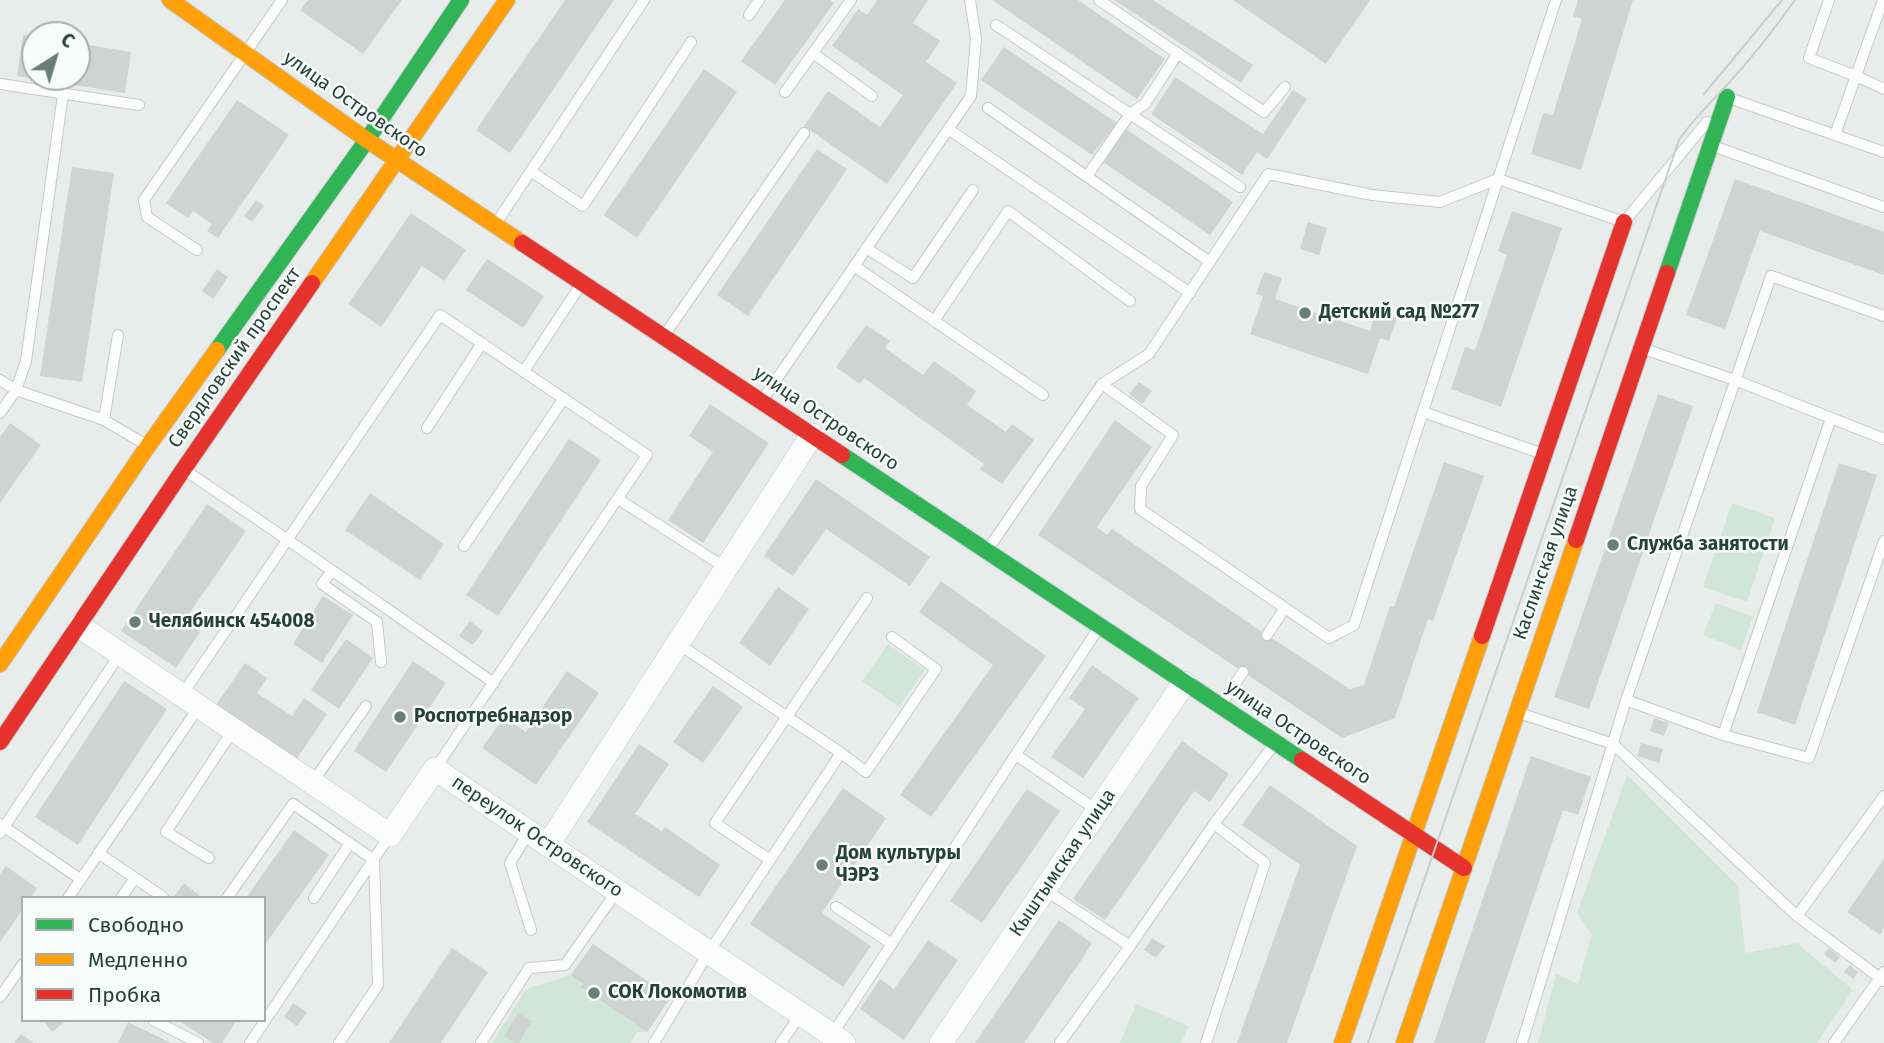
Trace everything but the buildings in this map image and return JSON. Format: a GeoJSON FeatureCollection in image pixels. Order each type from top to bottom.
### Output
{"type":"FeatureCollection","features":[{"type":"Feature","properties":{"kind":"main road","name":"улица Островского"},"geometry":{"type":"LineString","coordinates":[[170,0],[398,161],[1464,868]]}},
{"type":"Feature","properties":{"kind":"main road","name":"Свердловский проспект"},"geometry":{"type":"LineString","coordinates":[[0,664],[148,446],[367,140],[461,0]]}},
{"type":"Feature","properties":{"kind":"main road","name":"Свердловский проспект"},"geometry":{"type":"LineString","coordinates":[[0,742],[183,470],[507,0]]}},
{"type":"Feature","properties":{"kind":"main road","name":"Каслинская улица"},"geometry":{"type":"LineString","coordinates":[[1404,1043],[1727,97]]}},
{"type":"Feature","properties":{"kind":"main road","name":"Каслинская улица"},"geometry":{"type":"LineString","coordinates":[[1342,1043],[1624,222]]}},
{"type":"Feature","properties":{"kind":"street"},"geometry":{"type":"LineString","coordinates":[[539,838],[677,643],[812,435]]}},
{"type":"Feature","properties":{"kind":"street"},"geometry":{"type":"LineString","coordinates":[[79,626],[390,835]]}},
{"type":"Feature","properties":{"kind":"street","name":"Кыштымская улица"},"geometry":{"type":"LineString","coordinates":[[941,1043],[1184,683]]}},
{"type":"Feature","properties":{"kind":"street","name":"переулок Островского"},"geometry":{"type":"LineString","coordinates":[[390,835],[435,769],[838,1039]]}},
{"type":"Feature","properties":{"kind":"lane"},"geometry":{"type":"LineString","coordinates":[[197,250],[147,217],[144,200],[282,0]]}},
{"type":"Feature","properties":{"kind":"lane"},"geometry":{"type":"LineString","coordinates":[[496,224],[644,0]]}},
{"type":"Feature","properties":{"kind":"lane"},"geometry":{"type":"LineString","coordinates":[[749,15],[759,0]]}},
{"type":"Feature","properties":{"kind":"lane"},"geometry":{"type":"LineString","coordinates":[[785,92],[851,0]]}},
{"type":"Feature","properties":{"kind":"lane"},"geometry":{"type":"LineString","coordinates":[[761,401],[971,96],[976,39],[970,0]]}},
{"type":"Feature","properties":{"kind":"lane"},"geometry":{"type":"LineString","coordinates":[[1099,0],[1265,112],[1285,87]]}},
{"type":"Feature","properties":{"kind":"lane"},"geometry":{"type":"LineString","coordinates":[[1102,384],[1173,435],[1141,486],[1140,509],[1329,638],[1354,625],[1556,0]]}},
{"type":"Feature","properties":{"kind":"lane"},"geometry":{"type":"LineString","coordinates":[[1829,0],[1809,58],[1884,89]]}},
{"type":"Feature","properties":{"kind":"lane"},"geometry":{"type":"LineString","coordinates":[[1836,135],[1883,0]]}},
{"type":"Feature","properties":{"kind":"lane"},"geometry":{"type":"LineString","coordinates":[[996,25],[1240,187]]}},
{"type":"Feature","properties":{"kind":"lane"},"geometry":{"type":"LineString","coordinates":[[532,172],[583,206],[691,42]]}},
{"type":"Feature","properties":{"kind":"lane"},"geometry":{"type":"LineString","coordinates":[[813,53],[872,96]]}},
{"type":"Feature","properties":{"kind":"lane"},"geometry":{"type":"LineString","coordinates":[[1087,176],[1130,114],[1145,104],[1178,53]]}},
{"type":"Feature","properties":{"kind":"lane"},"geometry":{"type":"LineString","coordinates":[[0,85],[139,106]]}},
{"type":"Feature","properties":{"kind":"lane"},"geometry":{"type":"LineString","coordinates":[[0,413],[16,390],[26,361],[63,94]]}},
{"type":"Feature","properties":{"kind":"lane"},"geometry":{"type":"LineString","coordinates":[[986,551],[1102,384],[1149,354],[1268,174],[1372,195],[1440,202],[1498,179],[1624,222],[1727,97],[1884,152]]}},
{"type":"Feature","properties":{"kind":"lane"},"geometry":{"type":"LineString","coordinates":[[988,108],[1210,262]]}},
{"type":"Feature","properties":{"kind":"lane"},"geometry":{"type":"LineString","coordinates":[[948,129],[1190,293]]}},
{"type":"Feature","properties":{"kind":"lane"},"geometry":{"type":"LineString","coordinates":[[664,336],[804,133]]}},
{"type":"Feature","properties":{"kind":"lane"},"geometry":{"type":"LineString","coordinates":[[1710,145],[1884,207]]}},
{"type":"Feature","properties":{"kind":"lane"},"geometry":{"type":"LineString","coordinates":[[866,248],[913,278],[972,190]]}},
{"type":"Feature","properties":{"kind":"lane"},"geometry":{"type":"LineString","coordinates":[[934,321],[1008,211],[1130,301]]}},
{"type":"Feature","properties":{"kind":"lane"},"geometry":{"type":"LineString","coordinates":[[854,266],[1043,395]]}},
{"type":"Feature","properties":{"kind":"lane"},"geometry":{"type":"LineString","coordinates":[[1522,1043],[1626,699],[1771,276],[1884,316]]}},
{"type":"Feature","properties":{"kind":"lane"},"geometry":{"type":"LineString","coordinates":[[524,371],[582,282]]}},
{"type":"Feature","properties":{"kind":"lane"},"geometry":{"type":"LineString","coordinates":[[69,896],[288,540],[440,315],[647,455],[435,769]]}},
{"type":"Feature","properties":{"kind":"lane"},"geometry":{"type":"LineString","coordinates":[[104,420],[118,335]]}},
{"type":"Feature","properties":{"kind":"lane"},"geometry":{"type":"LineString","coordinates":[[427,428],[482,343]]}},
{"type":"Feature","properties":{"kind":"lane"},"geometry":{"type":"LineString","coordinates":[[1641,348],[1735,380],[1884,439]]}},
{"type":"Feature","properties":{"kind":"lane"},"geometry":{"type":"LineString","coordinates":[[0,380],[16,390],[104,420],[148,446]]}},
{"type":"Feature","properties":{"kind":"lane"},"geometry":{"type":"LineString","coordinates":[[464,546],[564,398]]}},
{"type":"Feature","properties":{"kind":"lane"},"geometry":{"type":"LineString","coordinates":[[1423,412],[1544,455]]}},
{"type":"Feature","properties":{"kind":"lane"},"geometry":{"type":"LineString","coordinates":[[1723,735],[1831,418]]}},
{"type":"Feature","properties":{"kind":"lane"},"geometry":{"type":"LineString","coordinates":[[183,470],[494,683]]}},
{"type":"Feature","properties":{"kind":"lane"},"geometry":{"type":"LineString","coordinates":[[618,499],[726,568]]}},
{"type":"Feature","properties":{"kind":"lane"},"geometry":{"type":"LineString","coordinates":[[1626,699],[1723,735],[1809,758],[1884,541]]}},
{"type":"Feature","properties":{"kind":"lane"},"geometry":{"type":"LineString","coordinates":[[332,570],[322,584],[377,622],[381,663]]}},
{"type":"Feature","properties":{"kind":"lane"},"geometry":{"type":"LineString","coordinates":[[770,860],[715,823],[867,598]]}},
{"type":"Feature","properties":{"kind":"lane"},"geometry":{"type":"LineString","coordinates":[[1267,635],[1285,608]]}},
{"type":"Feature","properties":{"kind":"lane"},"geometry":{"type":"LineString","coordinates":[[838,1039],[892,944],[1100,626]]}},
{"type":"Feature","properties":{"kind":"lane"},"geometry":{"type":"LineString","coordinates":[[677,643],[866,772],[936,669],[892,637]]}},
{"type":"Feature","properties":{"kind":"lane"},"geometry":{"type":"LineString","coordinates":[[80,879],[1,828],[120,654]]}},
{"type":"Feature","properties":{"kind":"lane"},"geometry":{"type":"LineString","coordinates":[[1220,706],[1243,673]]}},
{"type":"Feature","properties":{"kind":"lane"},"geometry":{"type":"LineString","coordinates":[[312,783],[366,706]]}},
{"type":"Feature","properties":{"kind":"lane"},"geometry":{"type":"LineString","coordinates":[[1517,712],[1613,744],[1797,916],[1883,977],[1834,1043]]}},
{"type":"Feature","properties":{"kind":"lane"},"geometry":{"type":"LineString","coordinates":[[209,858],[166,832],[233,730]]}},
{"type":"Feature","properties":{"kind":"lane"},"geometry":{"type":"LineString","coordinates":[[1060,1043],[1214,824],[1275,743]]}},
{"type":"Feature","properties":{"kind":"lane"},"geometry":{"type":"LineString","coordinates":[[654,1043],[709,952],[841,753]]}},
{"type":"Feature","properties":{"kind":"lane"},"geometry":{"type":"LineString","coordinates":[[1016,754],[1098,811]]}},
{"type":"Feature","properties":{"kind":"lane"},"geometry":{"type":"LineString","coordinates":[[1797,916],[1884,796]]}},
{"type":"Feature","properties":{"kind":"lane"},"geometry":{"type":"LineString","coordinates":[[228,896],[293,804],[374,860]]}},
{"type":"Feature","properties":{"kind":"lane"},"geometry":{"type":"LineString","coordinates":[[1206,1043],[1265,863],[1214,824]]}},
{"type":"Feature","properties":{"kind":"lane"},"geometry":{"type":"LineString","coordinates":[[266,1015],[390,835]]}},
{"type":"Feature","properties":{"kind":"lane"},"geometry":{"type":"LineString","coordinates":[[531,930],[510,863],[539,838]]}},
{"type":"Feature","properties":{"kind":"lane"},"geometry":{"type":"LineString","coordinates":[[314,898],[350,843]]}},
{"type":"Feature","properties":{"kind":"lane"},"geometry":{"type":"LineString","coordinates":[[98,853],[162,896]]}},
{"type":"Feature","properties":{"kind":"lane"},"geometry":{"type":"LineString","coordinates":[[339,1043],[378,985],[374,860]]}},
{"type":"Feature","properties":{"kind":"lane"},"geometry":{"type":"LineString","coordinates":[[122,896],[135,878]]}},
{"type":"Feature","properties":{"kind":"lane"},"geometry":{"type":"LineString","coordinates":[[1045,890],[1130,946]]}},
{"type":"Feature","properties":{"kind":"lane"},"geometry":{"type":"LineString","coordinates":[[481,1043],[529,968],[565,965],[617,891]]}},
{"type":"Feature","properties":{"kind":"lane"},"geometry":{"type":"LineString","coordinates":[[836,907],[892,944]]}},
{"type":"Feature","properties":{"kind":"lane"},"geometry":{"type":"LineString","coordinates":[[0,997],[21,967]]}},
{"type":"Feature","properties":{"kind":"lane"},"geometry":{"type":"LineString","coordinates":[[781,1043],[801,1014]]}},
{"type":"Feature","properties":{"kind":"lane"},"geometry":{"type":"LineString","coordinates":[[157,1022],[198,1043]]}},
{"type":"Feature","properties":{"kind":"lane"},"geometry":{"type":"LineString","coordinates":[[250,1043],[262,1022]]}},
{"type":"Feature","properties":{"kind":"green space"},"geometry":{"type":"Polygon","coordinates":[[[1732,503],[1775,518],[1747,602],[1703,587],[1732,503]]]}},
{"type":"Feature","properties":{"kind":"green space"},"geometry":{"type":"Polygon","coordinates":[[[1716,603],[1753,617],[1741,650],[1703,635],[1716,603]]]}},
{"type":"Feature","properties":{"kind":"green space"},"geometry":{"type":"Polygon","coordinates":[[[888,644],[925,670],[899,707],[862,681],[888,644]]]}},
{"type":"Feature","properties":{"kind":"green space"},"geometry":{"type":"Polygon","coordinates":[[[1627,775],[1738,886],[1745,953],[1797,943],[1853,990],[1817,1043],[1538,1043],[1556,974],[1578,984],[1592,934],[1577,913],[1627,775]]]}},
{"type":"Feature","properties":{"kind":"green space","name":"СОК Локомотив"},"geometry":{"type":"Polygon","coordinates":[[[593,944],[671,997],[647,1032],[637,1032],[630,1043],[492,1043],[526,989],[571,975],[593,944]]]}},
{"type":"Feature","properties":{"kind":"green space"},"geometry":{"type":"Polygon","coordinates":[[[1136,1004],[1189,1026],[1181,1043],[1120,1043],[1136,1004]]]}},
{"type":"Feature","properties":{"kind":"tram line"},"geometry":{"type":"LineString","coordinates":[[1704,94],[1782,0]]}},
{"type":"Feature","properties":{"kind":"tram line"},"geometry":{"type":"LineString","coordinates":[[1368,1043],[1679,140],[1753,55],[1795,0]]}},
{"type":"Feature","properties":{"kind":"traffic: fast"},"geometry":{"type":"LineString","coordinates":[[217,350],[367,140],[461,0]]}},
{"type":"Feature","properties":{"kind":"traffic: fast"},"geometry":{"type":"LineString","coordinates":[[1667,273],[1727,97]]}},
{"type":"Feature","properties":{"kind":"traffic: fast"},"geometry":{"type":"LineString","coordinates":[[842,455],[1302,760]]}},
{"type":"Feature","properties":{"kind":"traffic: slow"},"geometry":{"type":"LineString","coordinates":[[170,0],[367,140],[522,243]]}},
{"type":"Feature","properties":{"kind":"traffic: slow"},"geometry":{"type":"LineString","coordinates":[[312,283],[507,0]]}},
{"type":"Feature","properties":{"kind":"traffic: slow"},"geometry":{"type":"LineString","coordinates":[[0,664],[148,446],[217,350]]}},
{"type":"Feature","properties":{"kind":"traffic: slow"},"geometry":{"type":"LineString","coordinates":[[1404,1043],[1576,540]]}},
{"type":"Feature","properties":{"kind":"traffic: slow"},"geometry":{"type":"LineString","coordinates":[[1342,1043],[1482,636]]}},
{"type":"Feature","properties":{"kind":"traffic: jam"},"geometry":{"type":"LineString","coordinates":[[1482,636],[1624,222]]}},
{"type":"Feature","properties":{"kind":"traffic: jam"},"geometry":{"type":"LineString","coordinates":[[522,243],[842,455]]}},
{"type":"Feature","properties":{"kind":"traffic: jam"},"geometry":{"type":"LineString","coordinates":[[1576,540],[1667,273]]}},
{"type":"Feature","properties":{"kind":"traffic: jam"},"geometry":{"type":"LineString","coordinates":[[0,742],[312,283]]}},
{"type":"Feature","properties":{"kind":"traffic: jam"},"geometry":{"type":"LineString","coordinates":[[1302,760],[1464,868]]}},
{"type":"Feature","properties":{"kind":"place","name":"Детский сад №277"},"geometry":{"type":"Point","coordinates":[1305,313]}},
{"type":"Feature","properties":{"kind":"place","name":"Служба занятости"},"geometry":{"type":"Point","coordinates":[1613,545]}},
{"type":"Feature","properties":{"kind":"place","name":"Челябинск 454008"},"geometry":{"type":"Point","coordinates":[135,622]}},
{"type":"Feature","properties":{"kind":"place","name":"Роспотребнадзор"},"geometry":{"type":"Point","coordinates":[400,717]}},
{"type":"Feature","properties":{"kind":"place","name":"Дом культуры ЧЭРЗ"},"geometry":{"type":"Point","coordinates":[822,865]}},
{"type":"Feature","properties":{"kind":"place","name":"СОК Локомотив"},"geometry":{"type":"Point","coordinates":[594,993]}}]}
